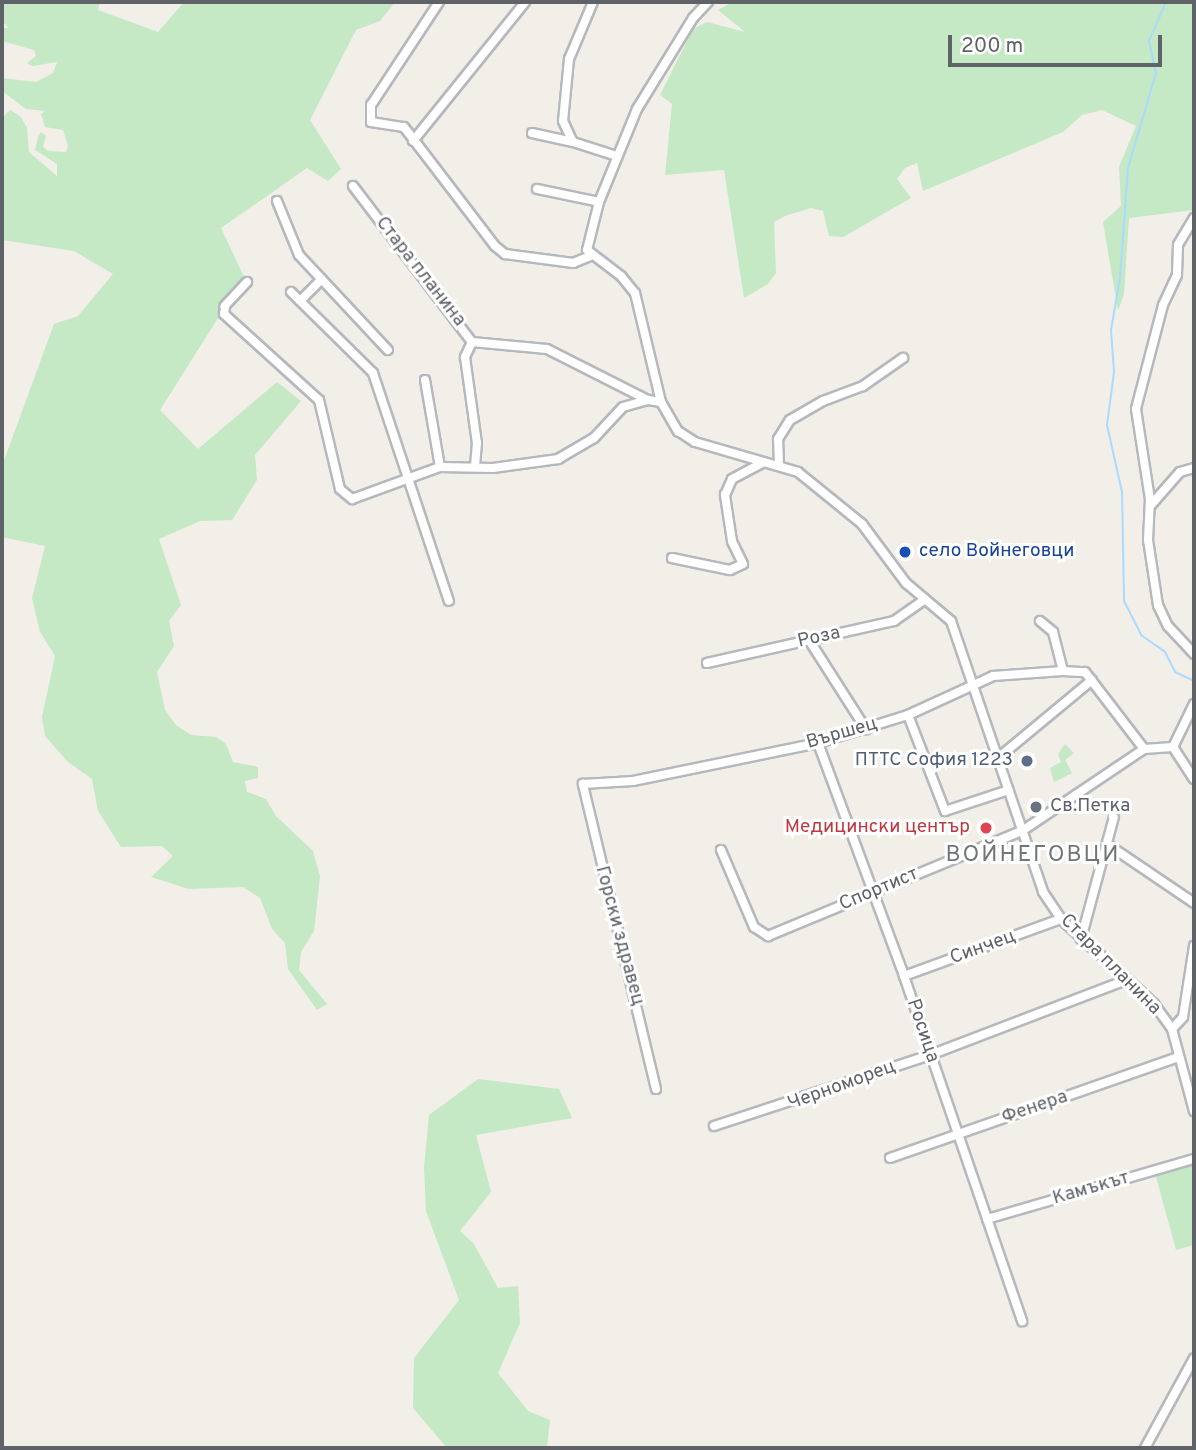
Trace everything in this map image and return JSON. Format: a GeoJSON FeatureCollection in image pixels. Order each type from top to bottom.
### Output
{"type":"FeatureCollection","features":[{"type":"Feature","properties":{"kind":"street"},"geometry":{"type":"LineString","coordinates":[[439,2],[395,63],[369,112],[375,125],[402,126],[495,246],[505,254],[573,263],[590,256],[586,242],[599,201],[653,80],[693,18],[708,2]]}},
{"type":"Feature","properties":{"kind":"street"},"geometry":{"type":"LineString","coordinates":[[413,141],[526,2]]}},
{"type":"Feature","properties":{"kind":"street"},"geometry":{"type":"LineString","coordinates":[[573,142],[563,121],[569,59],[593,2]]}},
{"type":"Feature","properties":{"kind":"street"},"geometry":{"type":"LineString","coordinates":[[693,18],[696,2]]}},
{"type":"Feature","properties":{"kind":"street"},"geometry":{"type":"LineString","coordinates":[[532,133],[617,156]]}},
{"type":"Feature","properties":{"kind":"street","name":"Стара планина"},"geometry":{"type":"LineString","coordinates":[[353,187],[472,342],[547,349],[648,400]]}},
{"type":"Feature","properties":{"kind":"street"},"geometry":{"type":"LineString","coordinates":[[537,189],[599,201]]}},
{"type":"Feature","properties":{"kind":"street"},"geometry":{"type":"LineString","coordinates":[[277,201],[299,255],[320,281],[388,350]]}},
{"type":"Feature","properties":{"kind":"street"},"geometry":{"type":"LineString","coordinates":[[1194,218],[1178,245],[1176,279],[1163,305],[1137,403],[1150,506],[1149,546],[1158,605],[1168,626],[1194,654]]}},
{"type":"Feature","properties":{"kind":"street","name":"Стара планина"},"geometry":{"type":"LineString","coordinates":[[590,256],[621,276],[635,293],[661,402],[678,431],[695,442],[798,472],[862,524],[925,599],[951,621],[975,682],[1043,892],[1061,919],[1154,1004],[1172,1029],[1194,1111]]}},
{"type":"Feature","properties":{"kind":"street"},"geometry":{"type":"LineString","coordinates":[[300,301],[320,281]]}},
{"type":"Feature","properties":{"kind":"street"},"geometry":{"type":"LineString","coordinates":[[247,282],[225,306],[224,314],[320,400],[345,497],[375,494],[409,477],[440,467],[475,467],[558,458],[594,438],[614,413],[648,400],[661,402]]}},
{"type":"Feature","properties":{"kind":"street"},"geometry":{"type":"LineString","coordinates":[[291,292],[373,373],[449,601]]}},
{"type":"Feature","properties":{"kind":"street"},"geometry":{"type":"LineString","coordinates":[[472,342],[465,357],[477,443],[475,467]]}},
{"type":"Feature","properties":{"kind":"street"},"geometry":{"type":"LineString","coordinates":[[779,465],[779,439],[790,420],[822,401],[863,386],[903,358]]}},
{"type":"Feature","properties":{"kind":"street"},"geometry":{"type":"LineString","coordinates":[[425,380],[440,467]]}},
{"type":"Feature","properties":{"kind":"street"},"geometry":{"type":"LineString","coordinates":[[672,558],[730,570],[743,564],[733,541],[725,495],[732,479],[764,462]]}},
{"type":"Feature","properties":{"kind":"street"},"geometry":{"type":"LineString","coordinates":[[1150,506],[1180,472],[1194,468]]}},
{"type":"Feature","properties":{"kind":"street","name":"Роза"},"geometry":{"type":"LineString","coordinates":[[707,663],[894,621],[925,599]]}},
{"type":"Feature","properties":{"kind":"street"},"geometry":{"type":"LineString","coordinates":[[1041,621],[1053,632],[1063,671]]}},
{"type":"Feature","properties":{"kind":"street"},"geometry":{"type":"LineString","coordinates":[[809,640],[866,729]]}},
{"type":"Feature","properties":{"kind":"street","name":"Вършец"},"geometry":{"type":"LineString","coordinates":[[583,784],[632,781],[818,743],[908,715],[975,682],[1000,675],[1083,670],[1093,680]]}},
{"type":"Feature","properties":{"kind":"street"},"geometry":{"type":"LineString","coordinates":[[998,758],[1093,680],[1144,749]]}},
{"type":"Feature","properties":{"kind":"street"},"geometry":{"type":"LineString","coordinates":[[1194,704],[1173,747],[1194,779]]}},
{"type":"Feature","properties":{"kind":"street"},"geometry":{"type":"LineString","coordinates":[[908,715],[945,811],[1009,790]]}},
{"type":"Feature","properties":{"kind":"street","name":"Росица"},"geometry":{"type":"LineString","coordinates":[[818,743],[904,976],[1022,1321]]}},
{"type":"Feature","properties":{"kind":"street","name":"Спортист"},"geometry":{"type":"LineString","coordinates":[[721,850],[761,935],[768,936],[1022,831],[1144,749],[1173,747]]}},
{"type":"Feature","properties":{"kind":"street","name":"Горски здравец"},"geometry":{"type":"LineString","coordinates":[[583,784],[656,1088]]}},
{"type":"Feature","properties":{"kind":"street"},"geometry":{"type":"LineString","coordinates":[[1081,939],[1114,817]]}},
{"type":"Feature","properties":{"kind":"street"},"geometry":{"type":"LineString","coordinates":[[1107,844],[1194,903]]}},
{"type":"Feature","properties":{"kind":"street","name":"Синчец"},"geometry":{"type":"LineString","coordinates":[[904,976],[1061,919]]}},
{"type":"Feature","properties":{"kind":"street"},"geometry":{"type":"LineString","coordinates":[[1172,1029],[1183,1017],[1194,946]]}},
{"type":"Feature","properties":{"kind":"street","name":"Черноморец"},"geometry":{"type":"LineString","coordinates":[[714,1126],[930,1055],[1126,980]]}},
{"type":"Feature","properties":{"kind":"street","name":"Фенера"},"geometry":{"type":"LineString","coordinates":[[890,1158],[1180,1057]]}},
{"type":"Feature","properties":{"kind":"street","name":"Камъкът"},"geometry":{"type":"LineString","coordinates":[[987,1219],[1194,1159]]}},
{"type":"Feature","properties":{"kind":"street"},"geometry":{"type":"LineString","coordinates":[[1145,1448],[1194,1358]]}},
{"type":"Feature","properties":{"kind":"green space"},"geometry":{"type":"Polygon","coordinates":[[[2,2],[100,2],[98,10],[158,32],[184,2],[395,2],[380,21],[356,30],[310,120],[341,169],[328,181],[307,168],[221,228],[244,277],[160,410],[198,449],[277,382],[301,401],[255,455],[257,480],[232,520],[200,521],[159,539],[181,605],[169,621],[174,646],[157,672],[165,710],[176,725],[191,735],[216,737],[226,744],[233,762],[258,767],[258,778],[245,781],[247,792],[266,799],[276,816],[313,851],[320,876],[314,931],[301,952],[299,970],[327,1004],[317,1010],[288,969],[285,943],[272,929],[260,898],[243,887],[189,889],[151,877],[173,856],[162,846],[121,847],[98,811],[92,779],[68,762],[45,736],[42,717],[55,656],[40,632],[32,598],[45,546],[2,537],[2,466],[54,324],[78,316],[113,274],[74,251],[2,240],[2,118],[10,110],[21,117],[27,128],[29,152],[57,176],[57,164],[35,150],[38,137],[41,132],[46,136],[43,147],[48,151],[66,152],[68,146],[63,130],[45,127],[41,114],[45,111],[26,109],[2,91],[2,78],[36,82],[53,73],[57,62],[32,66],[27,63],[36,56],[34,50],[2,41],[2,28],[9,28],[2,21],[2,2]]]}},
{"type":"Feature","properties":{"kind":"green space"},"geometry":{"type":"Polygon","coordinates":[[[733,2],[1194,2],[1194,210],[1129,218],[1124,294],[1118,311],[1103,222],[1121,206],[1119,167],[1136,126],[1102,110],[1082,115],[1063,132],[923,191],[917,163],[905,168],[897,179],[911,198],[843,237],[829,236],[823,211],[811,208],[785,216],[774,222],[776,273],[768,284],[744,298],[724,170],[665,175],[672,104],[660,95],[693,29],[707,22],[745,32],[718,10],[733,2]]]}},
{"type":"Feature","properties":{"kind":"green space"},"geometry":{"type":"Polygon","coordinates":[[[1065,744],[1074,753],[1065,760],[1072,773],[1054,782],[1050,768],[1061,762],[1058,754],[1065,744]]]}},
{"type":"Feature","properties":{"kind":"green space"},"geometry":{"type":"Polygon","coordinates":[[[478,1079],[559,1089],[572,1118],[476,1135],[491,1192],[460,1231],[474,1244],[498,1288],[518,1286],[520,1323],[498,1373],[528,1411],[550,1420],[547,1448],[447,1448],[413,1408],[414,1358],[459,1300],[426,1211],[424,1167],[429,1115],[478,1079]]]}},
{"type":"Feature","properties":{"kind":"green space"},"geometry":{"type":"Polygon","coordinates":[[[1194,1162],[1194,1245],[1176,1250],[1155,1173],[1194,1162]]]}},
{"type":"Feature","properties":{"kind":"waterway"},"geometry":{"type":"LineString","coordinates":[[1166,2],[1149,41],[1156,73],[1128,168],[1120,278],[1111,330],[1114,372],[1107,425],[1122,492],[1124,601],[1141,635],[1165,652],[1175,672],[1194,681]]}},
{"type":"Feature","properties":{"kind":"place","name":"село Войнеговци"},"geometry":{"type":"Point","coordinates":[905,552]}},
{"type":"Feature","properties":{"kind":"place","name":"ПТТС София 1223"},"geometry":{"type":"Point","coordinates":[1027,761]}},
{"type":"Feature","properties":{"kind":"place","name":"Св.Петка"},"geometry":{"type":"Point","coordinates":[1036,807]}},
{"type":"Feature","properties":{"kind":"place","name":"Медицински център"},"geometry":{"type":"Point","coordinates":[986,828]}},
{"type":"Feature","properties":{"kind":"district","name":"ВОЙНЕГОВЦИ"},"geometry":{"type":"Point","coordinates":[1033,856]}}]}
